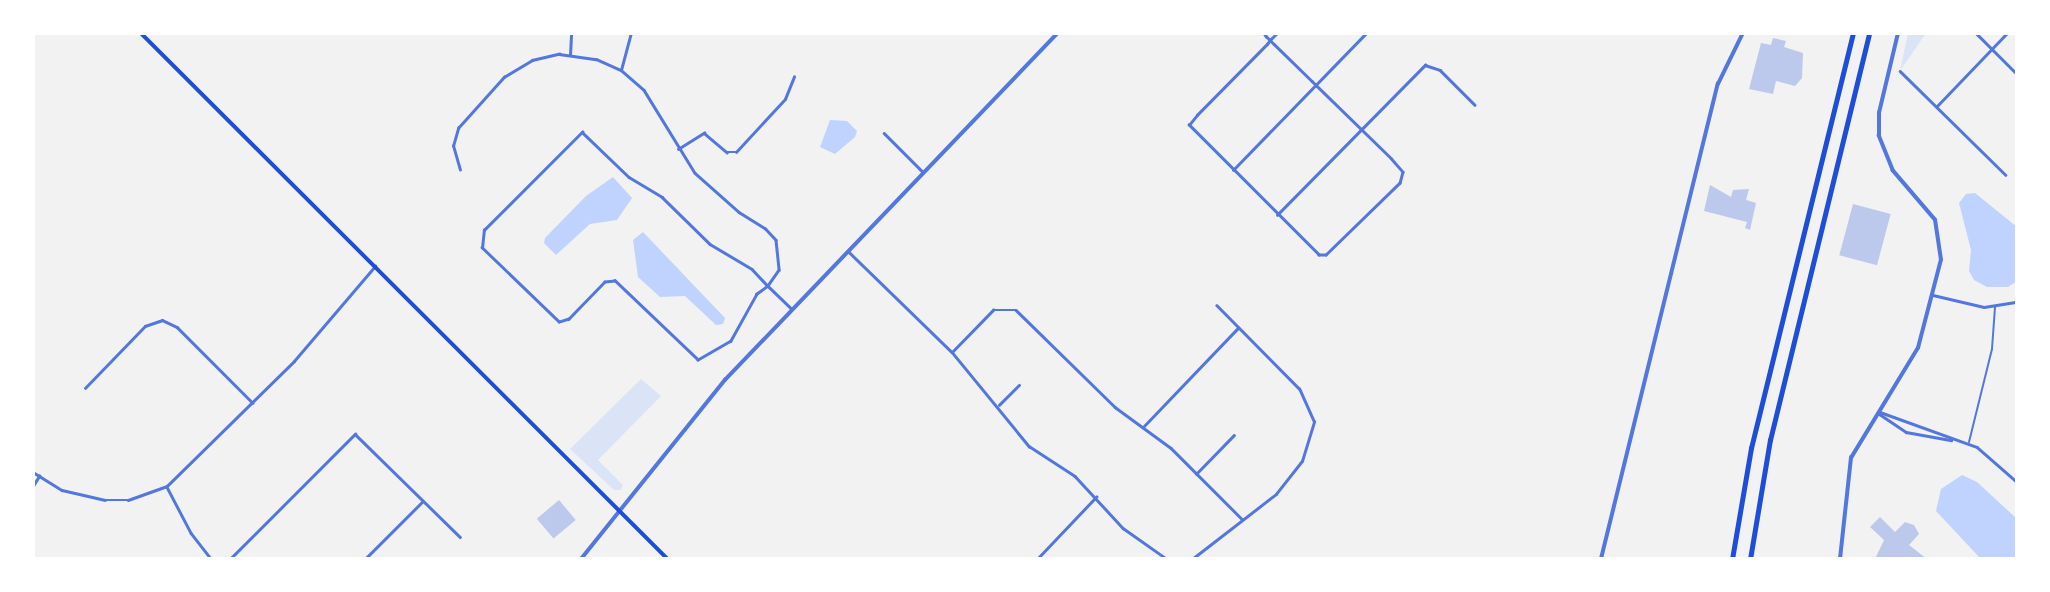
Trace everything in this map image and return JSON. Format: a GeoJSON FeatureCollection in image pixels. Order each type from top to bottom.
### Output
{"type":"FeatureCollection","features":[{"type":"Feature","properties":{"kind":"highway"},"geometry":{"type":"LineString","coordinates":[[1732,559],[1751,448],[1853,33]]}},
{"type":"Feature","properties":{"kind":"highway"},"geometry":{"type":"LineString","coordinates":[[1750,559],[1770,440],[1869,33]]}},
{"type":"Feature","properties":{"kind":"main road"},"geometry":{"type":"LineString","coordinates":[[141,33],[668,559]]}},
{"type":"Feature","properties":{"kind":"street"},"geometry":{"type":"LineString","coordinates":[[570,55],[571,33]]}},
{"type":"Feature","properties":{"kind":"street"},"geometry":{"type":"LineString","coordinates":[[621,70],[631,33]]}},
{"type":"Feature","properties":{"kind":"street"},"geometry":{"type":"LineString","coordinates":[[581,559],[689,422],[792,309],[1058,33]]}},
{"type":"Feature","properties":{"kind":"street"},"geometry":{"type":"LineString","coordinates":[[1264,33],[1270,40],[1398,165],[1403,177],[1326,255],[1319,255],[1189,125],[1270,40],[1277,33]]}},
{"type":"Feature","properties":{"kind":"street"},"geometry":{"type":"LineString","coordinates":[[1233,170],[1366,33]]}},
{"type":"Feature","properties":{"kind":"street"},"geometry":{"type":"LineString","coordinates":[[1601,559],[1718,84],[1743,33]]}},
{"type":"Feature","properties":{"kind":"street"},"geometry":{"type":"LineString","coordinates":[[1840,559],[1849,465],[1918,348],[1933,295],[1941,248],[1935,220],[1893,171],[1879,136],[1879,113],[1898,33]]}},
{"type":"Feature","properties":{"kind":"street"},"geometry":{"type":"LineString","coordinates":[[1976,33],[2017,74]]}},
{"type":"Feature","properties":{"kind":"street"},"geometry":{"type":"LineString","coordinates":[[1936,107],[2007,33]]}},
{"type":"Feature","properties":{"kind":"street"},"geometry":{"type":"LineString","coordinates":[[460,170],[453,146],[458,128],[504,77],[532,60],[570,55],[621,70],[644,90],[678,149],[716,193],[765,228],[776,240],[779,270],[768,286],[757,294],[731,341],[698,359],[615,281],[606,282],[569,319],[556,320],[482,248],[479,240],[582,132],[629,177],[662,197],[710,244],[752,269],[768,286],[792,309]]}},
{"type":"Feature","properties":{"kind":"street"},"geometry":{"type":"LineString","coordinates":[[1277,215],[1425,65],[1440,70],[1475,105]]}},
{"type":"Feature","properties":{"kind":"street"},"geometry":{"type":"LineString","coordinates":[[1900,71],[2006,175]]}},
{"type":"Feature","properties":{"kind":"street"},"geometry":{"type":"LineString","coordinates":[[678,149],[704,133],[727,152],[736,152],[785,99],[794,77]]}},
{"type":"Feature","properties":{"kind":"street"},"geometry":{"type":"LineString","coordinates":[[884,132],[923,172]]}},
{"type":"Feature","properties":{"kind":"street"},"geometry":{"type":"LineString","coordinates":[[848,251],[952,352],[999,405],[1029,446],[1075,476],[1123,528],[1167,559]]}},
{"type":"Feature","properties":{"kind":"street"},"geometry":{"type":"LineString","coordinates":[[33,472],[62,490],[105,499],[128,500],[167,486],[253,403],[374,266]]}},
{"type":"Feature","properties":{"kind":"street"},"geometry":{"type":"LineString","coordinates":[[1933,295],[1995,307],[2017,302]]}},
{"type":"Feature","properties":{"kind":"street"},"geometry":{"type":"LineString","coordinates":[[1192,559],[1266,503],[1294,472],[1309,448],[1314,422],[1299,389],[1217,306]]}},
{"type":"Feature","properties":{"kind":"street"},"geometry":{"type":"LineString","coordinates":[[952,352],[993,310],[1016,310],[1115,407],[1143,427],[1242,519]]}},
{"type":"Feature","properties":{"kind":"street"},"geometry":{"type":"LineString","coordinates":[[85,388],[145,326],[162,320],[177,327],[253,403]]}},
{"type":"Feature","properties":{"kind":"street"},"geometry":{"type":"LineString","coordinates":[[1143,427],[1238,328]]}},
{"type":"Feature","properties":{"kind":"street"},"geometry":{"type":"LineString","coordinates":[[999,405],[1019,385]]}},
{"type":"Feature","properties":{"kind":"street"},"geometry":{"type":"LineString","coordinates":[[1878,413],[1906,432],[1969,443],[2017,482]]}},
{"type":"Feature","properties":{"kind":"street"},"geometry":{"type":"LineString","coordinates":[[1878,413],[1954,440]]}},
{"type":"Feature","properties":{"kind":"street"},"geometry":{"type":"LineString","coordinates":[[230,559],[355,434],[460,537]]}},
{"type":"Feature","properties":{"kind":"street"},"geometry":{"type":"LineString","coordinates":[[1196,474],[1234,435]]}},
{"type":"Feature","properties":{"kind":"street"},"geometry":{"type":"LineString","coordinates":[[33,486],[39,476]]}},
{"type":"Feature","properties":{"kind":"street"},"geometry":{"type":"LineString","coordinates":[[167,486],[191,533],[211,559]]}},
{"type":"Feature","properties":{"kind":"street"},"geometry":{"type":"LineString","coordinates":[[1037,559],[1096,497]]}},
{"type":"Feature","properties":{"kind":"street"},"geometry":{"type":"LineString","coordinates":[[365,559],[423,501]]}},
{"type":"Feature","properties":{"kind":"lane"},"geometry":{"type":"LineString","coordinates":[[1969,443],[1992,347],[1995,307]]}},
{"type":"Feature","properties":{"kind":"shaded area"},"geometry":{"type":"Polygon","coordinates":[[[1908,33],[1926,33],[1900,71],[1908,33]]]}},
{"type":"Feature","properties":{"kind":"shaded area"},"geometry":{"type":"Polygon","coordinates":[[[641,379],[661,396],[598,460],[623,485],[621,490],[614,490],[570,449],[641,379]]]}},
{"type":"Feature","properties":{"kind":"water"},"geometry":{"type":"Polygon","coordinates":[[[830,120],[847,121],[857,131],[855,137],[835,154],[820,147],[830,120]]]}},
{"type":"Feature","properties":{"kind":"water"},"geometry":{"type":"Polygon","coordinates":[[[613,177],[632,198],[617,220],[590,224],[556,255],[544,243],[545,238],[586,196],[613,177]]]}},
{"type":"Feature","properties":{"kind":"water"},"geometry":{"type":"Polygon","coordinates":[[[1975,193],[2017,227],[2017,281],[2008,287],[1987,287],[1974,280],[1969,271],[1971,250],[1959,203],[1966,194],[1975,193]]]}},
{"type":"Feature","properties":{"kind":"water"},"geometry":{"type":"Polygon","coordinates":[[[643,232],[725,318],[723,324],[716,325],[685,296],[660,297],[638,277],[633,240],[643,232]]]}},
{"type":"Feature","properties":{"kind":"water"},"geometry":{"type":"Polygon","coordinates":[[[1962,475],[1977,482],[2017,519],[2017,559],[1981,559],[1936,511],[1941,489],[1962,475]]]}},
{"type":"Feature","properties":{"kind":"building"},"geometry":{"type":"Polygon","coordinates":[[[1773,38],[1786,41],[1784,47],[1803,53],[1802,78],[1795,86],[1776,81],[1773,94],[1749,89],[1761,43],[1771,45],[1773,38]]]}},
{"type":"Feature","properties":{"kind":"building"},"geometry":{"type":"Polygon","coordinates":[[[1710,185],[1731,197],[1733,190],[1749,189],[1746,200],[1756,203],[1750,230],[1745,228],[1747,222],[1704,211],[1710,185]]]}},
{"type":"Feature","properties":{"kind":"building"},"geometry":{"type":"Polygon","coordinates":[[[1853,204],[1891,214],[1877,265],[1839,255],[1853,204]]]}},
{"type":"Feature","properties":{"kind":"building"},"geometry":{"type":"Polygon","coordinates":[[[559,500],[576,520],[553,539],[537,519],[559,500]]]}},
{"type":"Feature","properties":{"kind":"building"},"geometry":{"type":"Polygon","coordinates":[[[1880,517],[1895,532],[1905,522],[1914,525],[1919,534],[1909,545],[1927,559],[1875,559],[1884,540],[1870,527],[1880,517]]]}}]}
